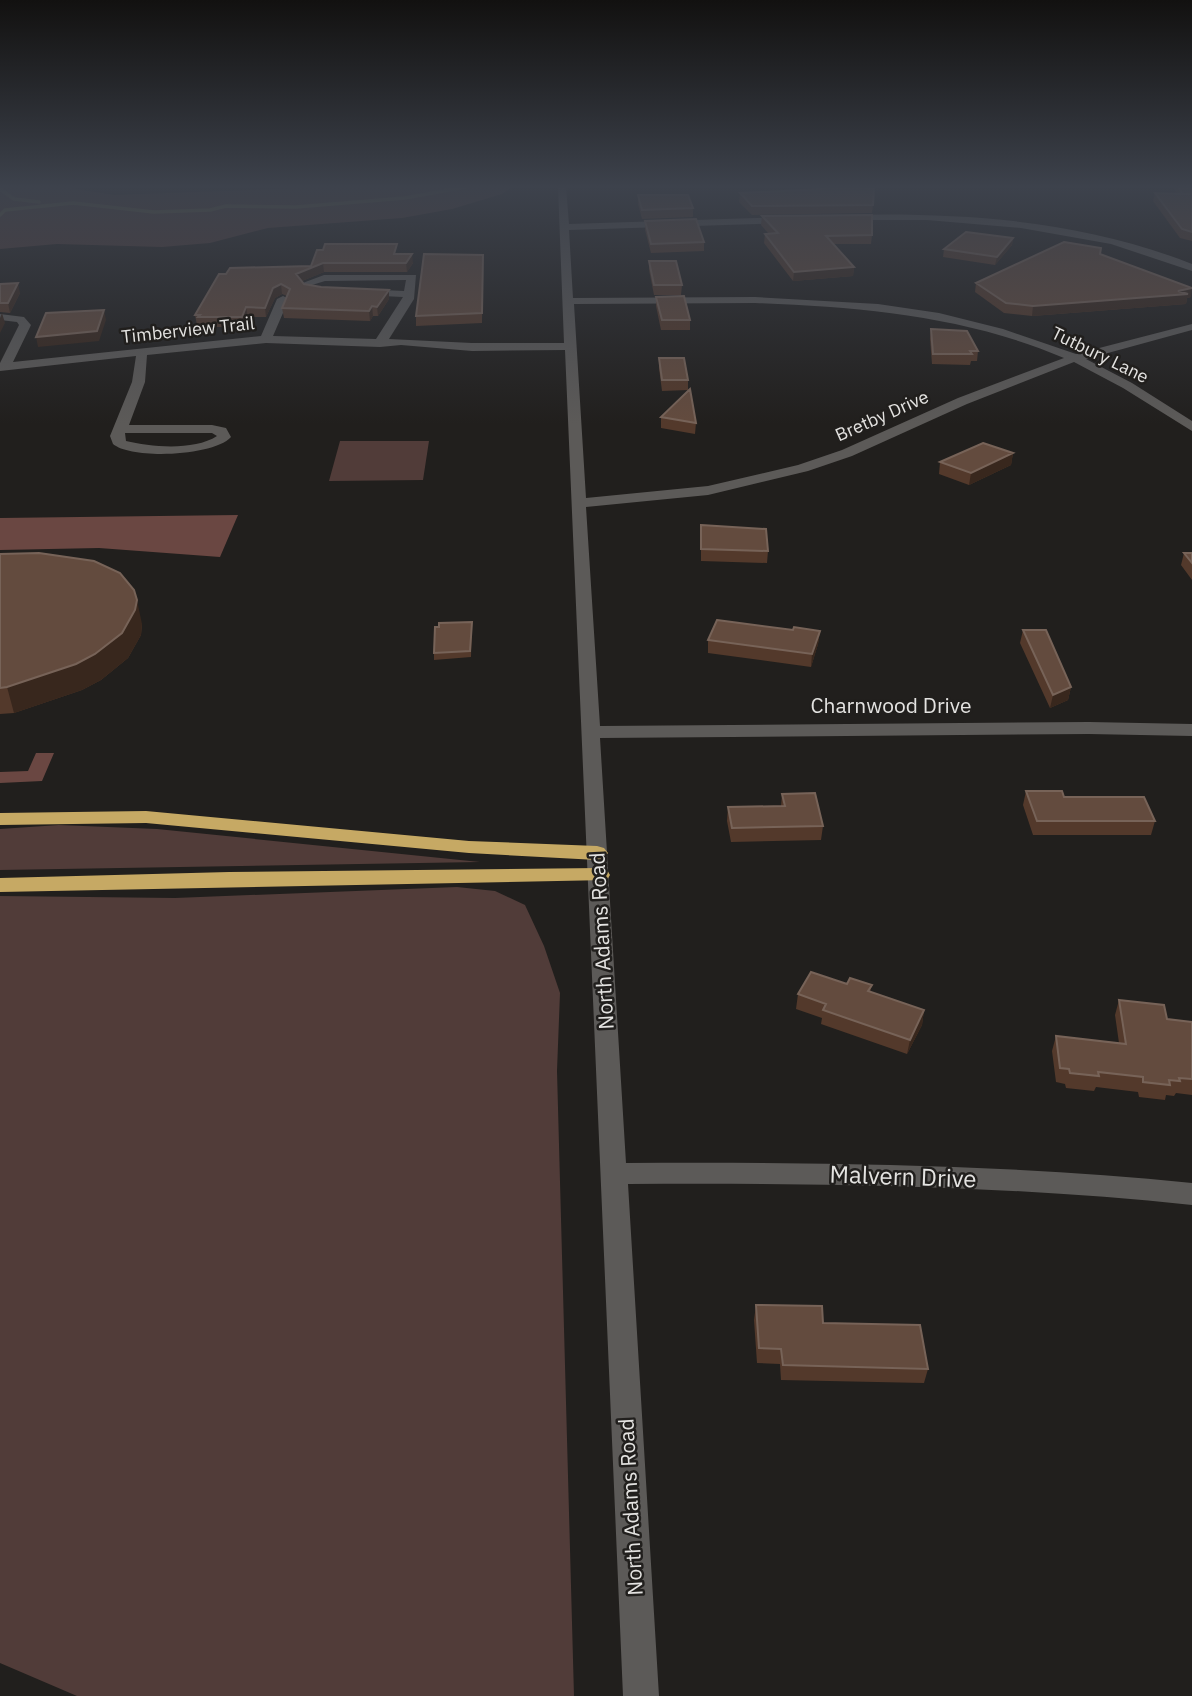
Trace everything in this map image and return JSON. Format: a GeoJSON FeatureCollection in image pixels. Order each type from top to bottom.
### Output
{"type":"FeatureCollection","features":[{"type":"Feature","properties":{"kind":"highway"},"geometry":{"type":"LineString","coordinates":[[0,819],[146,817],[469,847],[598,864]]}},
{"type":"Feature","properties":{"kind":"highway"},"geometry":{"type":"LineString","coordinates":[[0,885],[598,864]]}},
{"type":"Feature","properties":{"kind":"street","name":"North Adams Road"},"geometry":{"type":"LineString","coordinates":[[567,266],[642,1696]]}},
{"type":"Feature","properties":{"kind":"street"},"geometry":{"type":"LineString","coordinates":[[380,343],[409,294],[412,276],[330,277],[314,279],[305,284],[310,289],[323,291],[409,294]]}},
{"type":"Feature","properties":{"kind":"street"},"geometry":{"type":"LineString","coordinates":[[266,339],[283,299]]}},
{"type":"Feature","properties":{"kind":"street","name":"Tutbury Lane"},"geometry":{"type":"LineString","coordinates":[[569,301],[792,300],[868,306],[974,325],[1074,357],[1130,387],[1192,427]]}},
{"type":"Feature","properties":{"kind":"street"},"geometry":{"type":"LineString","coordinates":[[0,317],[20,320],[25,325],[3,366]]}},
{"type":"Feature","properties":{"kind":"street","name":"Bretby Drive"},"geometry":{"type":"LineString","coordinates":[[579,503],[689,493],[754,482],[804,468],[867,446],[941,410],[1074,357],[1192,327]]}},
{"type":"Feature","properties":{"kind":"street","name":"Timberview Trail"},"geometry":{"type":"LineString","coordinates":[[3,366],[266,339],[380,343],[401,341],[572,353]]}},
{"type":"Feature","properties":{"kind":"street","name":"Timberview Trail"},"geometry":{"type":"LineString","coordinates":[[380,343],[382,349],[391,352],[439,358],[572,353]]}},
{"type":"Feature","properties":{"kind":"street"},"geometry":{"type":"LineString","coordinates":[[121,429],[203,428],[220,430],[225,437],[205,446],[135,447],[120,444],[117,436],[137,382],[142,363],[141,352]]}},
{"type":"Feature","properties":{"kind":"street","name":"Charnwood Drive"},"geometry":{"type":"LineString","coordinates":[[590,732],[1076,728],[1192,730]]}},
{"type":"Feature","properties":{"kind":"street","name":"Malvern Drive"},"geometry":{"type":"LineString","coordinates":[[613,1174],[762,1173],[1031,1180],[1192,1194]]}},
{"type":"Feature","properties":{"kind":"shaded area"},"geometry":{"type":"Polygon","coordinates":[[[340,441],[429,441],[423,480],[329,481],[340,441]]]}},
{"type":"Feature","properties":{"kind":"shaded area"},"geometry":{"type":"Polygon","coordinates":[[[238,515],[220,557],[99,548],[0,550],[0,518],[238,515]]]}},
{"type":"Feature","properties":{"kind":"shaded area"},"geometry":{"type":"Polygon","coordinates":[[[36,753],[54,753],[42,781],[0,783],[0,772],[28,771],[36,753]]]}},
{"type":"Feature","properties":{"kind":"shaded area"},"geometry":{"type":"Polygon","coordinates":[[[59,825],[157,829],[480,862],[0,870],[0,829],[59,825]]]}},
{"type":"Feature","properties":{"kind":"shaded area"},"geometry":{"type":"Polygon","coordinates":[[[457,887],[495,891],[525,905],[544,946],[560,993],[557,1071],[574,1696],[77,1696],[0,1663],[0,896],[175,898],[457,887]]]}},
{"type":"Feature","properties":{"kind":"building"},"geometry":{"type":"Polygon","coordinates":[[[315,266],[296,274],[304,284],[389,290],[377,307],[372,306],[369,311],[282,308],[290,289],[281,284],[273,288],[265,308],[246,307],[242,317],[195,315],[219,274],[226,274],[230,268],[315,266]]]}},
{"type":"Feature","properties":{"kind":"building"},"geometry":{"type":"Polygon","coordinates":[[[422,266],[483,266],[482,313],[416,316],[422,266]]]}},
{"type":"Feature","properties":{"kind":"building"},"geometry":{"type":"Polygon","coordinates":[[[650,266],[677,266],[682,285],[654,285],[650,266]]]}},
{"type":"Feature","properties":{"kind":"building"},"geometry":{"type":"Polygon","coordinates":[[[790,266],[854,267],[794,272],[790,266]]]}},
{"type":"Feature","properties":{"kind":"building"},"geometry":{"type":"Polygon","coordinates":[[[1012,266],[1133,266],[1192,288],[1178,291],[1188,294],[1033,306],[1006,303],[976,283],[1012,266]]]}},
{"type":"Feature","properties":{"kind":"building"},"geometry":{"type":"Polygon","coordinates":[[[18,283],[8,303],[0,303],[0,284],[18,283]]]}},
{"type":"Feature","properties":{"kind":"building"},"geometry":{"type":"Polygon","coordinates":[[[684,296],[690,320],[662,320],[656,297],[684,296]]]}},
{"type":"Feature","properties":{"kind":"building"},"geometry":{"type":"Polygon","coordinates":[[[104,310],[97,331],[36,337],[46,313],[104,310]]]}},
{"type":"Feature","properties":{"kind":"building"},"geometry":{"type":"Polygon","coordinates":[[[931,329],[967,331],[978,351],[970,351],[972,354],[933,354],[931,329]]]}},
{"type":"Feature","properties":{"kind":"building"},"geometry":{"type":"Polygon","coordinates":[[[659,358],[684,358],[688,380],[662,380],[659,358]]]}},
{"type":"Feature","properties":{"kind":"building"},"geometry":{"type":"Polygon","coordinates":[[[690,389],[696,423],[661,417],[690,389]]]}},
{"type":"Feature","properties":{"kind":"building"},"geometry":{"type":"Polygon","coordinates":[[[983,443],[1013,453],[971,473],[940,462],[983,443]]]}},
{"type":"Feature","properties":{"kind":"building"},"geometry":{"type":"Polygon","coordinates":[[[701,525],[766,529],[768,551],[701,549],[701,525]]]}},
{"type":"Feature","properties":{"kind":"building"},"geometry":{"type":"Polygon","coordinates":[[[39,553],[94,561],[120,573],[134,590],[137,600],[135,610],[122,633],[95,654],[76,664],[0,688],[0,554],[39,553]]]}},
{"type":"Feature","properties":{"kind":"building"},"geometry":{"type":"Polygon","coordinates":[[[1184,553],[1192,553],[1192,563],[1184,553]]]}},
{"type":"Feature","properties":{"kind":"building"},"geometry":{"type":"Polygon","coordinates":[[[717,620],[820,631],[812,654],[708,640],[717,620]]]}},
{"type":"Feature","properties":{"kind":"building"},"geometry":{"type":"Polygon","coordinates":[[[472,622],[470,651],[434,653],[435,627],[439,627],[439,623],[472,622]]]}},
{"type":"Feature","properties":{"kind":"building"},"geometry":{"type":"Polygon","coordinates":[[[1023,630],[1046,630],[1071,687],[1053,695],[1023,630]]]}},
{"type":"Feature","properties":{"kind":"building"},"geometry":{"type":"Polygon","coordinates":[[[1026,791],[1062,791],[1064,797],[1144,797],[1155,821],[1037,821],[1026,791]]]}},
{"type":"Feature","properties":{"kind":"building"},"geometry":{"type":"Polygon","coordinates":[[[815,793],[823,826],[732,828],[728,807],[785,806],[782,794],[815,793]]]}},
{"type":"Feature","properties":{"kind":"building"},"geometry":{"type":"Polygon","coordinates":[[[811,972],[847,984],[850,978],[872,985],[868,991],[924,1010],[910,1040],[823,1010],[826,1004],[798,994],[811,972]]]}},
{"type":"Feature","properties":{"kind":"building"},"geometry":{"type":"Polygon","coordinates":[[[1119,1000],[1164,1005],[1167,1019],[1192,1022],[1192,1079],[1169,1080],[1170,1085],[1143,1082],[1143,1077],[1098,1072],[1099,1076],[1070,1073],[1069,1069],[1060,1068],[1056,1036],[1126,1044],[1119,1000]]]}},
{"type":"Feature","properties":{"kind":"building"},"geometry":{"type":"Polygon","coordinates":[[[756,1305],[822,1306],[823,1323],[920,1325],[928,1369],[783,1365],[781,1349],[759,1348],[756,1305]]]}}]}
